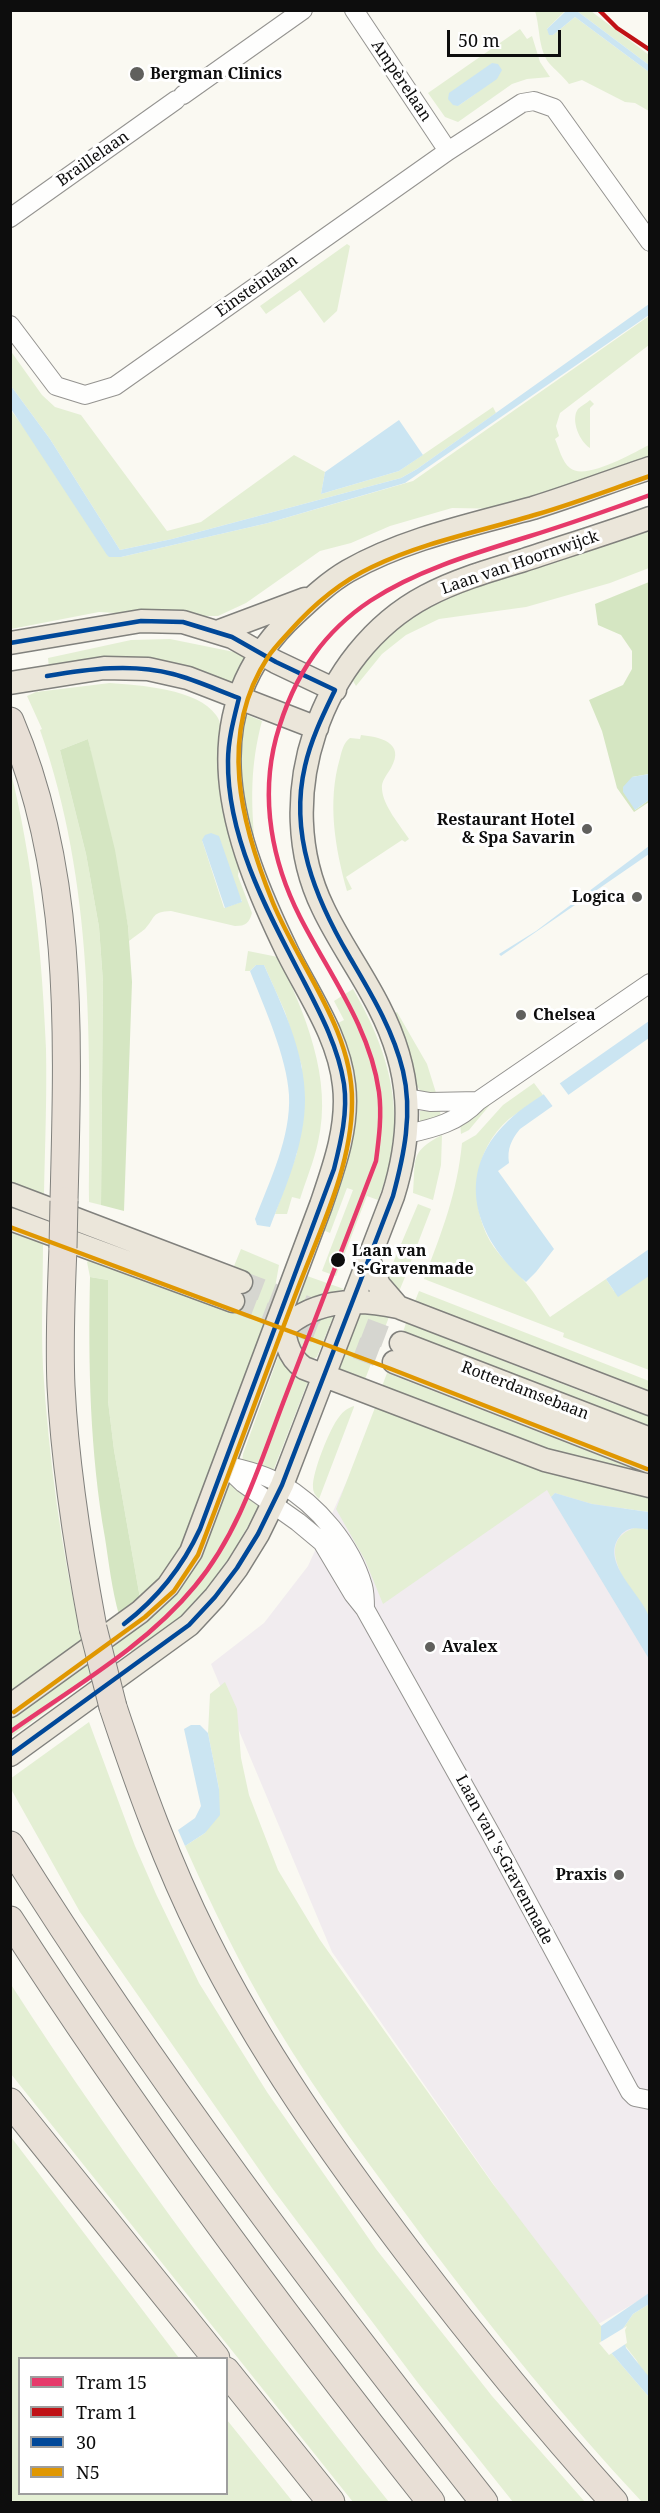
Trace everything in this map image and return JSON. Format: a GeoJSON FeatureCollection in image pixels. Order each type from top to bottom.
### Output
{"type":"FeatureCollection","features":[{"type":"Feature","properties":{"kind":"highway"},"geometry":{"type":"LineString","coordinates":[[13,727],[46,831],[62,936],[68,1031],[60,1312],[61,1387],[68,1474],[77,1543],[93,1628],[113,1707],[162,1844],[204,1937],[274,2060],[323,2137],[455,2314],[538,2418],[614,2502]]}},
{"type":"Feature","properties":{"kind":"highway"},"geometry":{"type":"LineString","coordinates":[[10,1845],[88,1966],[222,2160],[356,2339],[484,2502]]}},
{"type":"Feature","properties":{"kind":"highway"},"geometry":{"type":"LineString","coordinates":[[10,1920],[67,2008],[197,2195],[333,2378],[431,2502]]}},
{"type":"Feature","properties":{"kind":"highway"},"geometry":{"type":"LineString","coordinates":[[10,2102],[215,2357]]}},
{"type":"Feature","properties":{"kind":"highway"},"geometry":{"type":"LineString","coordinates":[[228,2373],[331,2502]]}},
{"type":"Feature","properties":{"kind":"main road"},"geometry":{"type":"LineString","coordinates":[[10,1706],[140,1612],[168,1587],[191,1552],[223,1464],[278,1327],[334,1169],[343,1133],[344,1085],[336,1053],[319,1012],[262,897],[241,837],[230,790],[228,763],[230,737],[239,698],[260,653],[282,626],[315,595],[346,572],[382,554],[650,468]]}},
{"type":"Feature","properties":{"kind":"main road","name":"Laan van Hoornwijck"},"geometry":{"type":"LineString","coordinates":[[10,1755],[189,1625],[215,1597],[237,1568],[278,1494],[393,1196],[402,1165],[407,1134],[407,1098],[403,1071],[391,1033],[378,1006],[322,907],[306,860],[301,792],[316,728],[335,690],[357,656],[385,623],[426,596],[483,572],[650,518]]}},
{"type":"Feature","properties":{"kind":"main road"},"geometry":{"type":"LineString","coordinates":[[217,632],[315,595]]}},
{"type":"Feature","properties":{"kind":"main road"},"geometry":{"type":"LineString","coordinates":[[10,643],[141,621],[183,622],[232,637],[335,690]]}},
{"type":"Feature","properties":{"kind":"main road"},"geometry":{"type":"LineString","coordinates":[[10,683],[80,670],[131,668],[188,678],[316,728]]}},
{"type":"Feature","properties":{"kind":"main road"},"geometry":{"type":"LineString","coordinates":[[10,1194],[237,1291],[10,1219]]}},
{"type":"Feature","properties":{"kind":"main road"},"geometry":{"type":"LineString","coordinates":[[368,1258],[379,1285],[398,1307]]}},
{"type":"Feature","properties":{"kind":"main road"},"geometry":{"type":"LineString","coordinates":[[278,1327],[309,1311],[352,1301],[398,1307],[650,1404]]}},
{"type":"Feature","properties":{"kind":"main road"},"geometry":{"type":"LineString","coordinates":[[278,1327],[294,1361],[322,1377],[545,1460],[650,1486]]}},
{"type":"Feature","properties":{"kind":"main road","name":"Rotterdamsebaan"},"geometry":{"type":"LineString","coordinates":[[650,1439],[398,1352],[650,1462]]}},
{"type":"Feature","properties":{"kind":"street","name":"Braillelaan"},"geometry":{"type":"LineString","coordinates":[[10,218],[303,10]]}},
{"type":"Feature","properties":{"kind":"street","name":"Ampèrelaan"},"geometry":{"type":"LineString","coordinates":[[354,10],[448,151]]}},
{"type":"Feature","properties":{"kind":"street","name":"Einsteinlaan"},"geometry":{"type":"LineString","coordinates":[[10,325],[56,386],[85,394],[115,386],[448,151],[522,103],[534,100],[554,108],[650,242]]}},
{"type":"Feature","properties":{"kind":"street"},"geometry":{"type":"LineString","coordinates":[[407,1134],[447,1124],[468,1113],[478,1101],[650,983]]}},
{"type":"Feature","properties":{"kind":"street"},"geometry":{"type":"LineString","coordinates":[[407,1098],[430,1102],[478,1101]]}},
{"type":"Feature","properties":{"kind":"street","name":"Laan van 's-Gravenmade"},"geometry":{"type":"LineString","coordinates":[[223,1464],[243,1483],[278,1494],[322,1542],[352,1594],[365,1609],[492,1836],[630,2092],[635,2097],[650,2100]]}},
{"type":"Feature","properties":{"kind":"shaded area"},"geometry":{"type":"Polygon","coordinates":[[[373,1424],[617,1492],[650,1567],[649,2295],[593,2327],[332,1952],[211,1664],[264,1623],[308,1566],[373,1424]]]}},
{"type":"Feature","properties":{"kind":"green space"},"geometry":{"type":"Polygon","coordinates":[[[566,10],[547,29],[553,35],[575,17],[649,72],[649,111],[635,103],[625,102],[582,80],[569,84],[549,63],[541,44],[535,11],[566,10]]]}},
{"type":"Feature","properties":{"kind":"green space"},"geometry":{"type":"Polygon","coordinates":[[[577,11],[591,11],[649,55],[649,65],[577,11]]]}},
{"type":"Feature","properties":{"kind":"green space"},"geometry":{"type":"Polygon","coordinates":[[[520,29],[527,39],[532,36],[540,62],[550,77],[527,79],[512,84],[458,122],[445,117],[428,93],[520,29]],[[492,63],[458,106],[475,94],[492,63]]]}},
{"type":"Feature","properties":{"kind":"green space"},"geometry":{"type":"Polygon","coordinates":[[[347,244],[350,246],[337,311],[324,323],[300,290],[266,314],[260,306],[347,244]]]}},
{"type":"Feature","properties":{"kind":"green space"},"geometry":{"type":"Polygon","coordinates":[[[649,316],[649,345],[560,413],[556,426],[559,436],[555,439],[565,462],[577,471],[597,469],[649,445],[649,460],[511,509],[452,508],[390,526],[351,543],[320,551],[246,603],[218,616],[169,611],[132,614],[99,612],[11,629],[10,409],[121,557],[268,523],[413,481],[649,316]]]}},
{"type":"Feature","properties":{"kind":"green space"},"geometry":{"type":"Polygon","coordinates":[[[10,350],[42,395],[55,407],[81,415],[167,531],[201,522],[294,455],[325,472],[321,494],[399,471],[493,407],[496,413],[401,478],[172,539],[120,550],[50,439],[11,386],[10,350]]]}},
{"type":"Feature","properties":{"kind":"green space"},"geometry":{"type":"Polygon","coordinates":[[[590,400],[594,404],[590,408],[590,448],[580,436],[575,419],[578,409],[590,400]]]}},
{"type":"Feature","properties":{"kind":"green space"},"geometry":{"type":"Polygon","coordinates":[[[649,530],[649,568],[610,583],[526,607],[439,619],[406,635],[382,654],[356,686],[353,681],[356,669],[412,610],[461,589],[649,530]]]}},
{"type":"Feature","properties":{"kind":"green space"},"geometry":{"type":"Polygon","coordinates":[[[649,582],[649,774],[632,777],[635,810],[649,800],[649,802],[634,812],[617,788],[602,731],[589,700],[623,685],[632,669],[632,651],[621,635],[598,625],[595,604],[649,582]]]}},
{"type":"Feature","properties":{"kind":"green space"},"geometry":{"type":"Polygon","coordinates":[[[170,639],[249,655],[236,689],[49,668],[48,658],[131,640],[170,639]]]}},
{"type":"Feature","properties":{"kind":"green space"},"geometry":{"type":"Polygon","coordinates":[[[110,683],[167,690],[196,699],[207,706],[217,717],[221,726],[240,859],[238,876],[252,913],[246,923],[235,926],[171,911],[160,913],[145,929],[129,941],[128,926],[88,739],[60,750],[86,854],[99,927],[103,982],[101,1205],[89,1202],[88,1023],[79,904],[71,846],[58,788],[40,730],[42,729],[27,696],[36,692],[110,683]],[[202,840],[224,908],[242,901],[202,840]]]}},
{"type":"Feature","properties":{"kind":"green space"},"geometry":{"type":"Polygon","coordinates":[[[245,714],[262,721],[255,753],[252,784],[255,847],[241,782],[240,750],[245,714]]]}},
{"type":"Feature","properties":{"kind":"green space"},"geometry":{"type":"Polygon","coordinates":[[[361,735],[382,739],[393,747],[395,759],[382,783],[383,795],[389,809],[409,839],[405,842],[402,840],[346,877],[352,889],[347,891],[336,842],[334,791],[343,746],[350,738],[360,739],[361,735]]]}},
{"type":"Feature","properties":{"kind":"green space"},"geometry":{"type":"Polygon","coordinates":[[[88,739],[115,850],[128,926],[132,982],[124,1211],[101,1205],[103,982],[99,927],[86,854],[60,750],[88,739]]]}},
{"type":"Feature","properties":{"kind":"green space"},"geometry":{"type":"Polygon","coordinates":[[[10,769],[25,838],[42,978],[46,1049],[44,1194],[11,1183],[10,769]]]}},
{"type":"Feature","properties":{"kind":"green space"},"geometry":{"type":"Polygon","coordinates":[[[248,951],[278,957],[298,1001],[314,1047],[319,1071],[322,1118],[318,1142],[300,1199],[292,1197],[287,1214],[275,1214],[297,1153],[302,1067],[285,1012],[264,965],[256,965],[250,971],[245,971],[248,951]]]}},
{"type":"Feature","properties":{"kind":"green space"},"geometry":{"type":"Polygon","coordinates":[[[353,989],[367,1015],[387,1066],[394,1118],[393,1144],[378,1200],[367,1196],[336,1276],[322,1271],[353,1190],[347,1188],[330,1233],[323,1230],[345,1168],[352,1139],[336,1024],[344,1020],[334,1001],[353,989]]]}},
{"type":"Feature","properties":{"kind":"green space"},"geometry":{"type":"Polygon","coordinates":[[[397,1012],[427,1064],[437,1096],[422,1093],[416,1085],[405,1037],[394,1014],[397,1012]]]}},
{"type":"Feature","properties":{"kind":"green space"},"geometry":{"type":"Polygon","coordinates":[[[534,1083],[543,1095],[509,1119],[497,1132],[481,1161],[477,1193],[483,1226],[502,1258],[522,1278],[550,1317],[606,1279],[614,1291],[649,1267],[649,1370],[563,1337],[564,1333],[424,1279],[453,1196],[462,1143],[476,1135],[503,1105],[534,1083]]]}},
{"type":"Feature","properties":{"kind":"green space"},"geometry":{"type":"Polygon","coordinates":[[[487,1104],[489,1106],[469,1130],[461,1134],[460,1122],[487,1104]]]}},
{"type":"Feature","properties":{"kind":"green space"},"geometry":{"type":"Polygon","coordinates":[[[420,1111],[440,1111],[441,1121],[420,1125],[420,1111]]]}},
{"type":"Feature","properties":{"kind":"green space"},"geometry":{"type":"Polygon","coordinates":[[[442,1135],[441,1165],[433,1200],[413,1193],[415,1164],[424,1146],[442,1135]]]}},
{"type":"Feature","properties":{"kind":"green space"},"geometry":{"type":"Polygon","coordinates":[[[418,1204],[431,1209],[408,1269],[393,1263],[418,1204]]]}},
{"type":"Feature","properties":{"kind":"green space"},"geometry":{"type":"Polygon","coordinates":[[[11,1229],[43,1240],[42,1352],[49,1436],[62,1539],[82,1639],[11,1691],[11,1229]]]}},
{"type":"Feature","properties":{"kind":"green space"},"geometry":{"type":"Polygon","coordinates":[[[241,1249],[279,1265],[273,1299],[189,1534],[180,1553],[141,1604],[114,1450],[108,1401],[108,1280],[90,1277],[87,1262],[91,1258],[229,1311],[245,1271],[234,1266],[241,1249]]]}},
{"type":"Feature","properties":{"kind":"green space"},"geometry":{"type":"Polygon","coordinates":[[[380,1268],[405,1277],[398,1294],[380,1268]]]}},
{"type":"Feature","properties":{"kind":"green space"},"geometry":{"type":"Polygon","coordinates":[[[307,1276],[344,1289],[296,1305],[307,1276]]]}},
{"type":"Feature","properties":{"kind":"green space"},"geometry":{"type":"Polygon","coordinates":[[[90,1277],[108,1280],[108,1401],[114,1450],[141,1604],[119,1615],[100,1506],[93,1441],[89,1343],[90,1277]]]}},
{"type":"Feature","properties":{"kind":"green space"},"geometry":{"type":"Polygon","coordinates":[[[419,1291],[649,1381],[649,1391],[415,1301],[419,1291]]]}},
{"type":"Feature","properties":{"kind":"green space"},"geometry":{"type":"Polygon","coordinates":[[[361,1312],[389,1317],[364,1382],[335,1376],[361,1312]]]}},
{"type":"Feature","properties":{"kind":"green space"},"geometry":{"type":"Polygon","coordinates":[[[333,1317],[317,1357],[307,1361],[292,1336],[319,1320],[333,1317]]]}},
{"type":"Feature","properties":{"kind":"green space"},"geometry":{"type":"Polygon","coordinates":[[[406,1323],[614,1404],[649,1414],[649,1427],[403,1332],[406,1323]]]}},
{"type":"Feature","properties":{"kind":"green space"},"geometry":{"type":"Polygon","coordinates":[[[281,1349],[309,1379],[272,1474],[242,1463],[243,1454],[281,1349]]]}},
{"type":"Feature","properties":{"kind":"green space"},"geometry":{"type":"Polygon","coordinates":[[[387,1373],[649,1475],[649,1478],[519,1442],[381,1389],[387,1373]]]}},
{"type":"Feature","properties":{"kind":"green space"},"geometry":{"type":"Polygon","coordinates":[[[376,1405],[649,1491],[649,1512],[592,1504],[555,1493],[551,1497],[547,1490],[383,1604],[365,1560],[336,1509],[376,1405]]]}},
{"type":"Feature","properties":{"kind":"green space"},"geometry":{"type":"Polygon","coordinates":[[[354,1406],[319,1499],[314,1493],[313,1480],[322,1451],[339,1417],[354,1406]]]}},
{"type":"Feature","properties":{"kind":"green space"},"geometry":{"type":"Polygon","coordinates":[[[230,1481],[261,1501],[232,1553],[196,1602],[168,1630],[134,1655],[130,1650],[11,1737],[10,1717],[140,1622],[230,1481]]]}},
{"type":"Feature","properties":{"kind":"green space"},"geometry":{"type":"Polygon","coordinates":[[[637,1527],[649,1530],[649,1618],[626,1582],[615,1556],[616,1544],[623,1534],[637,1527]]]}},
{"type":"Feature","properties":{"kind":"green space"},"geometry":{"type":"Polygon","coordinates":[[[225,1682],[237,1709],[241,1758],[249,1795],[278,1870],[320,1940],[493,2184],[601,2326],[601,2341],[649,2397],[649,2502],[642,2502],[559,2408],[428,2244],[311,2081],[262,2002],[239,1959],[185,1846],[205,1833],[219,1789],[208,1733],[210,1694],[225,1682]]]}},
{"type":"Feature","properties":{"kind":"green space"},"geometry":{"type":"Polygon","coordinates":[[[89,1722],[135,1846],[156,1894],[199,1983],[267,2092],[376,2249],[492,2396],[585,2502],[513,2502],[418,2383],[272,2188],[80,1912],[11,1789],[10,1779],[89,1722]]]}},
{"type":"Feature","properties":{"kind":"green space"},"geometry":{"type":"Polygon","coordinates":[[[10,1983],[99,2117],[193,2247],[389,2502],[353,2502],[11,2074],[10,1983]]]}},
{"type":"Feature","properties":{"kind":"green space"},"geometry":{"type":"Polygon","coordinates":[[[11,2137],[178,2357],[18,2357],[18,2495],[228,2495],[228,2421],[293,2502],[11,2502],[11,2137]]]}},
{"type":"Feature","properties":{"kind":"green space"},"geometry":{"type":"Polygon","coordinates":[[[649,2304],[649,2387],[637,2361],[623,2343],[622,2330],[633,2314],[649,2304]]]}},
{"type":"Feature","properties":{"kind":"water"},"geometry":{"type":"Polygon","coordinates":[[[566,11],[577,11],[649,65],[649,72],[575,17],[553,35],[549,35],[547,29],[566,11]]]}},
{"type":"Feature","properties":{"kind":"water"},"geometry":{"type":"Polygon","coordinates":[[[492,63],[498,64],[502,70],[497,79],[458,106],[453,105],[448,99],[449,93],[492,63]]]}},
{"type":"Feature","properties":{"kind":"water"},"geometry":{"type":"Polygon","coordinates":[[[649,304],[649,315],[405,483],[268,523],[121,557],[107,555],[11,409],[11,386],[50,439],[120,550],[172,539],[401,478],[417,469],[649,304]]]}},
{"type":"Feature","properties":{"kind":"water"},"geometry":{"type":"Polygon","coordinates":[[[399,420],[423,455],[399,471],[321,494],[325,472],[399,420]]]}},
{"type":"Feature","properties":{"kind":"water"},"geometry":{"type":"Polygon","coordinates":[[[649,774],[649,800],[635,810],[623,792],[623,787],[632,777],[649,774]]]}},
{"type":"Feature","properties":{"kind":"water"},"geometry":{"type":"Polygon","coordinates":[[[211,833],[219,836],[242,902],[225,908],[202,840],[205,835],[211,833]]]}},
{"type":"Feature","properties":{"kind":"water"},"geometry":{"type":"Polygon","coordinates":[[[649,846],[649,854],[501,956],[499,954],[536,931],[649,846]]]}},
{"type":"Feature","properties":{"kind":"water"},"geometry":{"type":"Polygon","coordinates":[[[256,965],[264,965],[292,1031],[301,1065],[305,1099],[298,1148],[270,1227],[257,1225],[255,1219],[283,1142],[287,1127],[289,1095],[279,1049],[250,971],[256,965]]]}},
{"type":"Feature","properties":{"kind":"water"},"geometry":{"type":"Polygon","coordinates":[[[649,1021],[649,1038],[520,1129],[512,1141],[509,1149],[509,1163],[498,1171],[554,1249],[526,1282],[508,1265],[494,1246],[483,1225],[477,1204],[476,1183],[480,1162],[491,1141],[513,1116],[649,1021]]]}},
{"type":"Feature","properties":{"kind":"water"},"geometry":{"type":"Polygon","coordinates":[[[649,1249],[649,1276],[618,1297],[606,1279],[649,1249]]]}},
{"type":"Feature","properties":{"kind":"water"},"geometry":{"type":"Polygon","coordinates":[[[555,1493],[592,1504],[649,1512],[649,1530],[634,1528],[623,1533],[615,1546],[615,1556],[624,1578],[649,1617],[651,1632],[649,1659],[551,1497],[555,1493]]]}},
{"type":"Feature","properties":{"kind":"water"},"geometry":{"type":"Polygon","coordinates":[[[191,1725],[200,1725],[208,1733],[219,1789],[220,1815],[205,1833],[185,1846],[178,1830],[195,1818],[201,1806],[184,1729],[191,1725]]]}},
{"type":"Feature","properties":{"kind":"water"},"geometry":{"type":"Polygon","coordinates":[[[649,2293],[649,2304],[633,2314],[622,2330],[626,2348],[649,2377],[649,2397],[601,2341],[601,2326],[649,2293]]]}},
{"type":"Feature","properties":{"kind":"pier"},"geometry":{"type":"Polygon","coordinates":[[[558,1081],[570,1097],[554,1108],[542,1092],[558,1081]]]}},
{"type":"Feature","properties":{"kind":"pier"},"geometry":{"type":"Polygon","coordinates":[[[627,2326],[625,2330],[627,2343],[609,2355],[599,2343],[627,2326]]]}},
{"type":"Feature","properties":{"kind":"tunnel"},"geometry":{"type":"LineString","coordinates":[[241,1282],[401,1343]]}},
{"type":"Feature","properties":{"kind":"tunnel"},"geometry":{"type":"LineString","coordinates":[[233,1301],[394,1362]]}},
{"type":"Feature","properties":{"kind":"tram line","name":"1"},"geometry":{"type":"LineString","coordinates":[[599,10],[617,28],[650,50]]}},
{"type":"Feature","properties":{"kind":"tram line","name":"15"},"geometry":{"type":"LineString","coordinates":[[10,1732],[132,1647],[176,1608],[210,1566],[236,1521],[256,1475],[376,1161],[379,1135],[379,1092],[367,1045],[358,1023],[290,896],[282,874],[272,830],[269,807],[271,761],[276,738],[292,692],[314,655],[340,625],[370,601],[405,581],[442,565],[650,495]]}},
{"type":"Feature","properties":{"kind":"transit line","name":"N5"},"geometry":{"type":"LineString","coordinates":[[14,1712],[145,1617],[174,1591],[198,1555],[285,1321],[325,1221],[347,1150],[352,1102],[350,1075],[344,1050],[323,1000],[273,903],[244,811],[239,780],[239,748],[243,717],[252,687],[270,654],[299,621],[328,594],[360,573],[412,551],[552,510],[650,476]]}},
{"type":"Feature","properties":{"kind":"transit line","name":"30"},"geometry":{"type":"LineString","coordinates":[[10,643],[141,621],[183,622],[232,637],[276,662],[335,690],[314,737],[305,766],[300,816],[303,841],[308,865],[326,911],[380,1011],[399,1055],[407,1102],[404,1150],[393,1196],[282,1485],[258,1534],[237,1568],[215,1597],[189,1625],[10,1755]]}},
{"type":"Feature","properties":{"kind":"transit line","name":"30"},"geometry":{"type":"LineString","coordinates":[[47,676],[94,669],[142,669],[182,676],[239,698],[230,737],[228,761],[229,789],[241,844],[274,924],[326,1028],[337,1055],[345,1095],[343,1126],[334,1169],[200,1529],[185,1557],[168,1581],[148,1604],[124,1624]]}},
{"type":"Feature","properties":{"kind":"transit line","name":"N5"},"geometry":{"type":"LineString","coordinates":[[10,1227],[391,1369],[647,1469]]}},
{"type":"Feature","properties":{"kind":"place","name":"Bergman Clinics"},"geometry":{"type":"Point","coordinates":[137,74]}},
{"type":"Feature","properties":{"kind":"place","name":"Restaurant Hotel & Spa Savarin"},"geometry":{"type":"Point","coordinates":[587,829]}},
{"type":"Feature","properties":{"kind":"place","name":"Logica"},"geometry":{"type":"Point","coordinates":[637,897]}},
{"type":"Feature","properties":{"kind":"place","name":"Chelsea"},"geometry":{"type":"Point","coordinates":[521,1015]}},
{"type":"Feature","properties":{"kind":"place","name":"Laan van 's-Gravenmade"},"geometry":{"type":"Point","coordinates":[338,1260]}},
{"type":"Feature","properties":{"kind":"place","name":"Avalex"},"geometry":{"type":"Point","coordinates":[430,1647]}},
{"type":"Feature","properties":{"kind":"place","name":"Praxis"},"geometry":{"type":"Point","coordinates":[619,1875]}}]}
